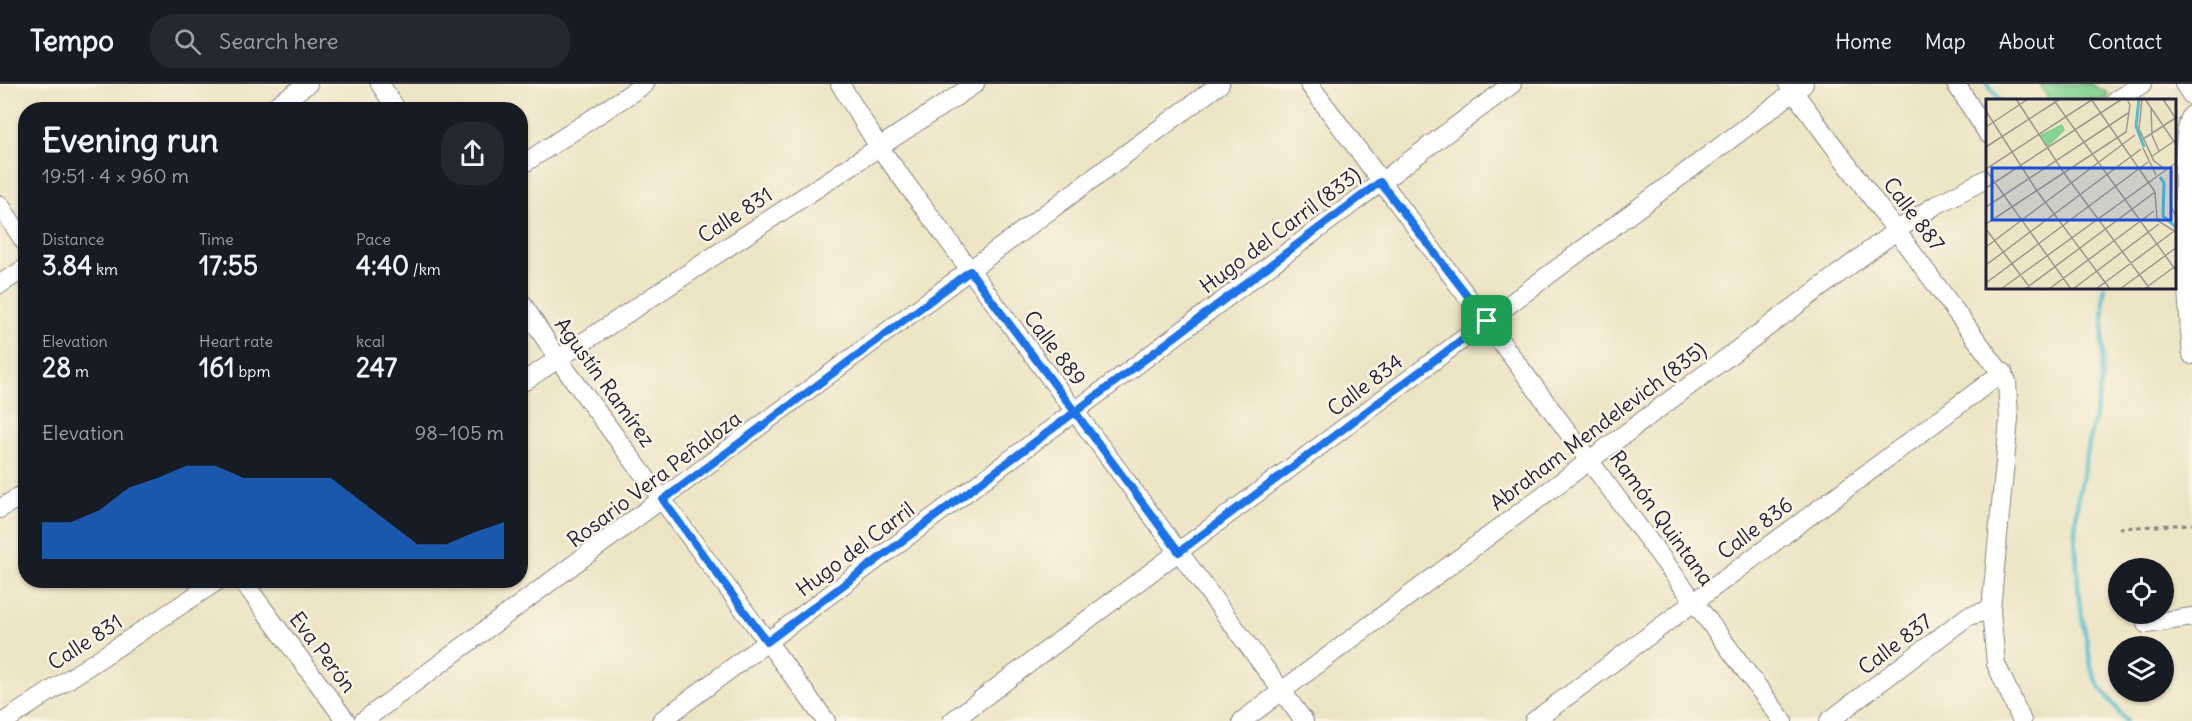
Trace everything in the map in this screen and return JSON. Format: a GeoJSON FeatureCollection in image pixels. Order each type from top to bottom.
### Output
{"type":"FeatureCollection","features":[{"type":"Feature","properties":{"kind":"street"},"geometry":{"type":"LineString","coordinates":[[281,102],[309,84]]}},
{"type":"Feature","properties":{"kind":"street"},"geometry":{"type":"LineString","coordinates":[[380,84],[392,102]]}},
{"type":"Feature","properties":{"kind":"street"},"geometry":{"type":"LineString","coordinates":[[528,161],[645,84]]}},
{"type":"Feature","properties":{"kind":"street","name":"Calle 889"},"geometry":{"type":"LineString","coordinates":[[840,84],[879,147],[1304,721]]}},
{"type":"Feature","properties":{"kind":"street","name":"Calle 831"},"geometry":{"type":"LineString","coordinates":[[528,379],[975,84]]}},
{"type":"Feature","properties":{"kind":"street","name":"Rosario Vera Peñaloza"},"geometry":{"type":"LineString","coordinates":[[363,721],[1220,84]]}},
{"type":"Feature","properties":{"kind":"street","name":"Ramón Quintana"},"geometry":{"type":"LineString","coordinates":[[1309,84],[1783,721]]}},
{"type":"Feature","properties":{"kind":"street","name":"Hugo del Carril (833)"},"geometry":{"type":"LineString","coordinates":[[1075,412],[1512,84]]}},
{"type":"Feature","properties":{"kind":"street"},"geometry":{"type":"LineString","coordinates":[[1956,84],[1986,131]]}},
{"type":"Feature","properties":{"kind":"street"},"geometry":{"type":"LineString","coordinates":[[2118,93],[2142,84]]}},
{"type":"Feature","properties":{"kind":"street"},"geometry":{"type":"LineString","coordinates":[[2184,84],[2192,96]]}},
{"type":"Feature","properties":{"kind":"street","name":"Calle 887"},"geometry":{"type":"LineString","coordinates":[[1795,87],[1897,230],[2003,372]]}},
{"type":"Feature","properties":{"kind":"street","name":"Calle 834"},"geometry":{"type":"LineString","coordinates":[[952,721],[1487,321],[1795,87]]}},
{"type":"Feature","properties":{"kind":"street"},"geometry":{"type":"LineString","coordinates":[[2192,115],[2188,118],[2184,135],[2192,347]]}},
{"type":"Feature","properties":{"kind":"street","name":"Abraham Mendelevich (835)"},"geometry":{"type":"LineString","coordinates":[[1242,721],[1897,230],[1936,205],[1986,179]]}},
{"type":"Feature","properties":{"kind":"street"},"geometry":{"type":"LineString","coordinates":[[0,205],[18,232]]}},
{"type":"Feature","properties":{"kind":"street"},"geometry":{"type":"LineString","coordinates":[[0,285],[18,273]]}},
{"type":"Feature","properties":{"kind":"street","name":"Agustín Ramírez"},"geometry":{"type":"LineString","coordinates":[[528,312],[558,359],[826,721]]}},
{"type":"Feature","properties":{"kind":"street"},"geometry":{"type":"LineString","coordinates":[[2003,372],[2010,387],[2010,401],[1991,610],[1996,664],[2022,721]]}},
{"type":"Feature","properties":{"kind":"street","name":"Calle 836"},"geometry":{"type":"LineString","coordinates":[[1534,721],[2003,372]]}},
{"type":"Feature","properties":{"kind":"street","name":"Hugo del Carril"},"geometry":{"type":"LineString","coordinates":[[661,721],[1075,412]]}},
{"type":"Feature","properties":{"kind":"street"},"geometry":{"type":"LineString","coordinates":[[0,508],[18,497]]}},
{"type":"Feature","properties":{"kind":"street","name":"Calle 831"},"geometry":{"type":"LineString","coordinates":[[5,721],[207,588]]}},
{"type":"Feature","properties":{"kind":"street","name":"Eva Perón"},"geometry":{"type":"LineString","coordinates":[[248,588],[346,721]]}},
{"type":"Feature","properties":{"kind":"street","name":"Calle 837"},"geometry":{"type":"LineString","coordinates":[[1829,721],[1968,616],[1991,610]]}},
{"type":"Feature","properties":{"kind":"street"},"geometry":{"type":"LineString","coordinates":[[2174,620],[2192,617]]}},
{"type":"Feature","properties":{"kind":"path"},"geometry":{"type":"LineString","coordinates":[[2119,528],[2192,524]]}},
{"type":"Feature","properties":{"kind":"green space"},"geometry":{"type":"Polygon","coordinates":[[[2040,84],[2090,84],[2107,92],[2107,99],[2048,99],[2040,84]]]}},
{"type":"Feature","properties":{"kind":"waterway"},"geometry":{"type":"LineString","coordinates":[[1988,84],[1998,99]]}},
{"type":"Feature","properties":{"kind":"waterway"},"geometry":{"type":"LineString","coordinates":[[2104,290],[2102,381],[2078,497],[2075,531],[2079,600],[2092,671],[2099,686],[2126,721]]}},
{"type":"Feature","properties":{"kind":"route"},"geometry":{"type":"LineString","coordinates":[[1487,321],[1179,552],[1075,412],[767,642],[663,500],[970,271],[1075,412],[1380,182],[1487,321]]}}]}
